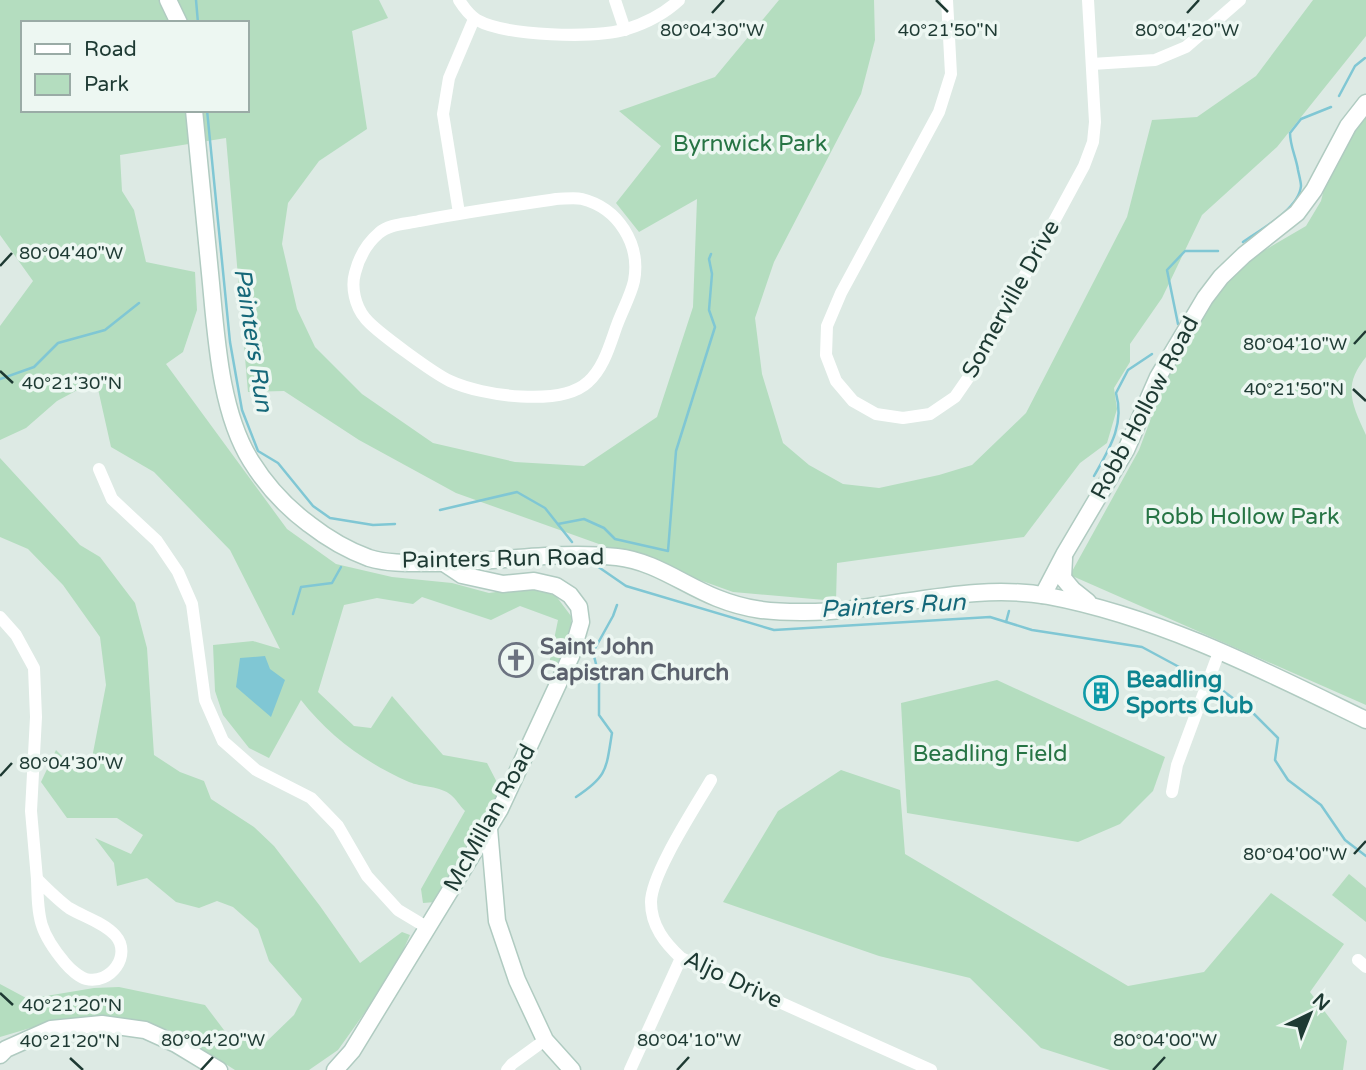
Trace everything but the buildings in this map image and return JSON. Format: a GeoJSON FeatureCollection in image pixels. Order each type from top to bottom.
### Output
{"type":"FeatureCollection","features":[{"type":"Feature","properties":{"kind":"street"},"geometry":{"type":"LineString","coordinates":[[168,0],[178,21]]}},
{"type":"Feature","properties":{"kind":"street"},"geometry":{"type":"LineString","coordinates":[[459,0],[474,19],[500,29],[584,34],[625,30],[650,21],[679,0]]}},
{"type":"Feature","properties":{"kind":"street"},"geometry":{"type":"LineString","coordinates":[[615,0],[625,30]]}},
{"type":"Feature","properties":{"kind":"street","name":"Somerville Drive"},"geometry":{"type":"LineString","coordinates":[[947,0],[951,74],[947,91],[933,123],[841,293],[827,326],[826,355],[836,381],[853,401],[876,414],[903,418],[930,414],[955,397],[973,371],[1084,166],[1093,142],[1095,122],[1088,0]]}},
{"type":"Feature","properties":{"kind":"street"},"geometry":{"type":"LineString","coordinates":[[1093,64],[1155,60],[1186,47],[1240,0]]}},
{"type":"Feature","properties":{"kind":"street"},"geometry":{"type":"LineString","coordinates":[[459,213],[443,114],[449,78],[474,19]]}},
{"type":"Feature","properties":{"kind":"street","name":"Robb Hollow Road"},"geometry":{"type":"LineString","coordinates":[[1043,595],[1115,470],[1158,377],[1205,298],[1244,255],[1297,213],[1314,190],[1348,126],[1366,103]]}},
{"type":"Feature","properties":{"kind":"street","name":"Painters Run Road"},"geometry":{"type":"LineString","coordinates":[[194,112],[214,310],[231,413],[250,459],[274,492],[299,517],[330,540],[371,559],[405,563],[559,556],[620,557],[668,572],[716,598],[761,612],[807,612],[987,593],[1043,595],[1093,606],[1167,630],[1366,720]]}},
{"type":"Feature","properties":{"kind":"street"},"geometry":{"type":"LineString","coordinates":[[556,199],[581,199],[604,208],[625,228],[634,253],[634,280],[606,356],[589,382],[567,394],[547,398],[485,392],[450,381],[365,318],[354,295],[353,281],[359,256],[380,231],[459,213],[556,199]]}},
{"type":"Feature","properties":{"kind":"street"},"geometry":{"type":"LineString","coordinates":[[99,469],[112,499],[157,541],[178,572],[192,604],[205,700],[223,741],[256,770],[311,798],[338,826],[367,876],[398,910],[428,928]]}},
{"type":"Feature","properties":{"kind":"street"},"geometry":{"type":"LineString","coordinates":[[1065,553],[1063,578],[1093,606]]}},
{"type":"Feature","properties":{"kind":"street","name":"McMillan Road"},"geometry":{"type":"LineString","coordinates":[[335,1070],[352,1051],[489,829],[546,714],[571,656],[581,622],[579,607],[570,595],[556,586],[534,581],[502,584],[462,575],[444,563]]}},
{"type":"Feature","properties":{"kind":"street"},"geometry":{"type":"LineString","coordinates":[[0,617],[16,635],[34,668],[36,717],[31,811],[38,913],[48,943],[69,968],[84,979],[100,980],[112,973],[118,966],[122,951],[117,937],[105,926],[67,906],[37,879]]}},
{"type":"Feature","properties":{"kind":"street"},"geometry":{"type":"LineString","coordinates":[[1172,792],[1177,765],[1219,652]]}},
{"type":"Feature","properties":{"kind":"street","name":"Aljo Drive"},"geometry":{"type":"LineString","coordinates":[[711,780],[657,876],[651,902],[655,923],[663,941],[681,958],[931,1070]]}},
{"type":"Feature","properties":{"kind":"street"},"geometry":{"type":"LineString","coordinates":[[489,829],[497,921],[517,980],[545,1040],[572,1070]]}},
{"type":"Feature","properties":{"kind":"street"},"geometry":{"type":"LineString","coordinates":[[630,1070],[681,958]]}},
{"type":"Feature","properties":{"kind":"street"},"geometry":{"type":"LineString","coordinates":[[0,1055],[6,1049],[51,1029],[102,1024],[145,1030],[176,1044],[219,1070]]}},
{"type":"Feature","properties":{"kind":"street"},"geometry":{"type":"LineString","coordinates":[[507,1070],[512,1063],[545,1040]]}},
{"type":"Feature","properties":{"kind":"green space","name":"Byrnwick Park"},"geometry":{"type":"Polygon","coordinates":[[[0,0],[379,0],[388,18],[352,31],[367,129],[319,161],[288,203],[282,244],[297,309],[315,347],[362,394],[433,443],[515,462],[584,466],[657,417],[693,307],[697,199],[639,232],[616,203],[661,146],[619,111],[715,77],[779,0],[874,0],[875,40],[861,94],[774,262],[755,318],[762,374],[783,443],[809,465],[843,484],[879,488],[972,465],[1026,413],[1127,217],[1152,120],[1197,117],[1256,76],[1313,0],[1366,0],[1366,36],[1277,147],[1202,215],[1162,298],[1130,344],[1130,362],[1114,388],[1117,409],[1107,443],[1080,463],[1024,537],[837,563],[836,601],[733,592],[456,493],[359,440],[284,391],[248,392],[226,138],[120,155],[122,191],[134,210],[146,262],[195,272],[197,310],[183,352],[166,364],[287,529],[336,564],[392,577],[452,583],[489,593],[532,587],[556,596],[571,616],[571,631],[558,668],[549,664],[558,620],[520,606],[491,620],[422,597],[413,604],[377,598],[344,605],[318,692],[354,726],[371,728],[392,696],[443,755],[487,763],[502,792],[436,902],[423,903],[421,889],[465,811],[451,795],[442,790],[409,782],[378,766],[350,748],[324,726],[301,700],[269,758],[249,748],[223,715],[215,691],[213,645],[253,641],[280,649],[230,550],[154,472],[111,447],[96,380],[57,401],[26,428],[0,440],[0,326],[33,281],[0,235],[0,0]]]}},
{"type":"Feature","properties":{"kind":"green space","name":"Robb Hollow Park"},"geometry":{"type":"Polygon","coordinates":[[[1366,114],[1366,357],[1354,377],[1352,395],[1366,435],[1366,705],[1070,575],[1139,450],[1171,365],[1222,287],[1253,257],[1306,226],[1321,201],[1327,177],[1354,128],[1366,114]]]}},
{"type":"Feature","properties":{"kind":"green space"},"geometry":{"type":"Polygon","coordinates":[[[0,458],[80,545],[100,557],[135,603],[147,648],[154,755],[180,772],[204,781],[211,799],[254,827],[274,846],[360,963],[402,932],[410,935],[393,973],[338,1050],[309,1070],[235,1070],[175,1032],[131,1019],[85,1017],[44,1024],[0,1037],[0,984],[28,999],[94,988],[119,987],[205,1005],[230,1038],[264,1044],[294,1015],[302,999],[269,961],[258,929],[233,907],[217,901],[199,908],[176,902],[147,878],[117,886],[114,863],[95,838],[131,854],[143,835],[117,818],[67,818],[41,782],[56,750],[72,766],[92,758],[106,685],[100,637],[63,585],[28,549],[0,537],[0,458]]]}},
{"type":"Feature","properties":{"kind":"green space","name":"Beadling Field"},"geometry":{"type":"Polygon","coordinates":[[[997,680],[1165,757],[1153,791],[1120,824],[1078,842],[907,813],[901,703],[997,680]]]}},
{"type":"Feature","properties":{"kind":"green space"},"geometry":{"type":"Polygon","coordinates":[[[841,770],[900,790],[905,854],[1128,986],[1204,972],[1271,893],[1344,944],[1310,992],[1347,1041],[1343,1070],[1110,1070],[1041,1048],[970,978],[879,956],[723,902],[778,811],[841,770]]]}},
{"type":"Feature","properties":{"kind":"green space"},"geometry":{"type":"Polygon","coordinates":[[[1349,874],[1366,888],[1366,922],[1332,895],[1349,874]]]}},
{"type":"Feature","properties":{"kind":"water"},"geometry":{"type":"Polygon","coordinates":[[[265,656],[270,669],[285,680],[271,717],[236,687],[240,658],[265,656]]]}},
{"type":"Feature","properties":{"kind":"waterway","name":"Painters Run"},"geometry":{"type":"LineString","coordinates":[[196,0],[198,21]]}},
{"type":"Feature","properties":{"kind":"waterway"},"geometry":{"type":"LineString","coordinates":[[1339,96],[1355,66],[1365,58]]}},
{"type":"Feature","properties":{"kind":"waterway"},"geometry":{"type":"LineString","coordinates":[[1243,242],[1278,218],[1299,195],[1301,186],[1290,133],[1301,119],[1331,107]]}},
{"type":"Feature","properties":{"kind":"waterway","name":"Painters Run"},"geometry":{"type":"LineString","coordinates":[[207,112],[230,342],[242,410],[258,451],[278,463],[313,506],[330,518],[373,525],[395,524]]}},
{"type":"Feature","properties":{"kind":"waterway"},"geometry":{"type":"LineString","coordinates":[[1178,324],[1167,270],[1185,251],[1218,251]]}},
{"type":"Feature","properties":{"kind":"waterway"},"geometry":{"type":"LineString","coordinates":[[558,524],[584,519],[604,528],[615,539],[668,551],[676,451],[715,327],[709,310],[711,254]]}},
{"type":"Feature","properties":{"kind":"waterway"},"geometry":{"type":"LineString","coordinates":[[0,379],[34,367],[58,343],[105,330],[139,303]]}},
{"type":"Feature","properties":{"kind":"waterway"},"geometry":{"type":"LineString","coordinates":[[1094,476],[1117,426],[1116,393],[1128,370],[1152,354]]}},
{"type":"Feature","properties":{"kind":"waterway","name":"Painters Run"},"geometry":{"type":"LineString","coordinates":[[440,510],[517,492],[545,508],[572,542]]}},
{"type":"Feature","properties":{"kind":"waterway","name":"Painters Run"},"geometry":{"type":"LineString","coordinates":[[597,566],[626,586],[774,630],[990,617],[1032,630],[1142,647],[1194,675]]}},
{"type":"Feature","properties":{"kind":"waterway"},"geometry":{"type":"LineString","coordinates":[[293,614],[301,587],[332,583],[341,567]]}},
{"type":"Feature","properties":{"kind":"waterway"},"geometry":{"type":"LineString","coordinates":[[576,797],[600,777],[608,755],[612,733],[599,715],[599,676],[593,652],[617,605]]}},
{"type":"Feature","properties":{"kind":"waterway"},"geometry":{"type":"LineString","coordinates":[[1006,622],[1009,611]]}},
{"type":"Feature","properties":{"kind":"waterway","name":"Painters Run"},"geometry":{"type":"LineString","coordinates":[[1222,690],[1254,714],[1278,738],[1275,760],[1288,780],[1321,805],[1345,840],[1366,856]]}},
{"type":"Feature","properties":{"kind":"place","name":"Saint John Capistran Church"},"geometry":{"type":"Point","coordinates":[516,660]}},
{"type":"Feature","properties":{"kind":"place","name":"Beadling Sports Club"},"geometry":{"type":"Point","coordinates":[1101,693]}}]}
